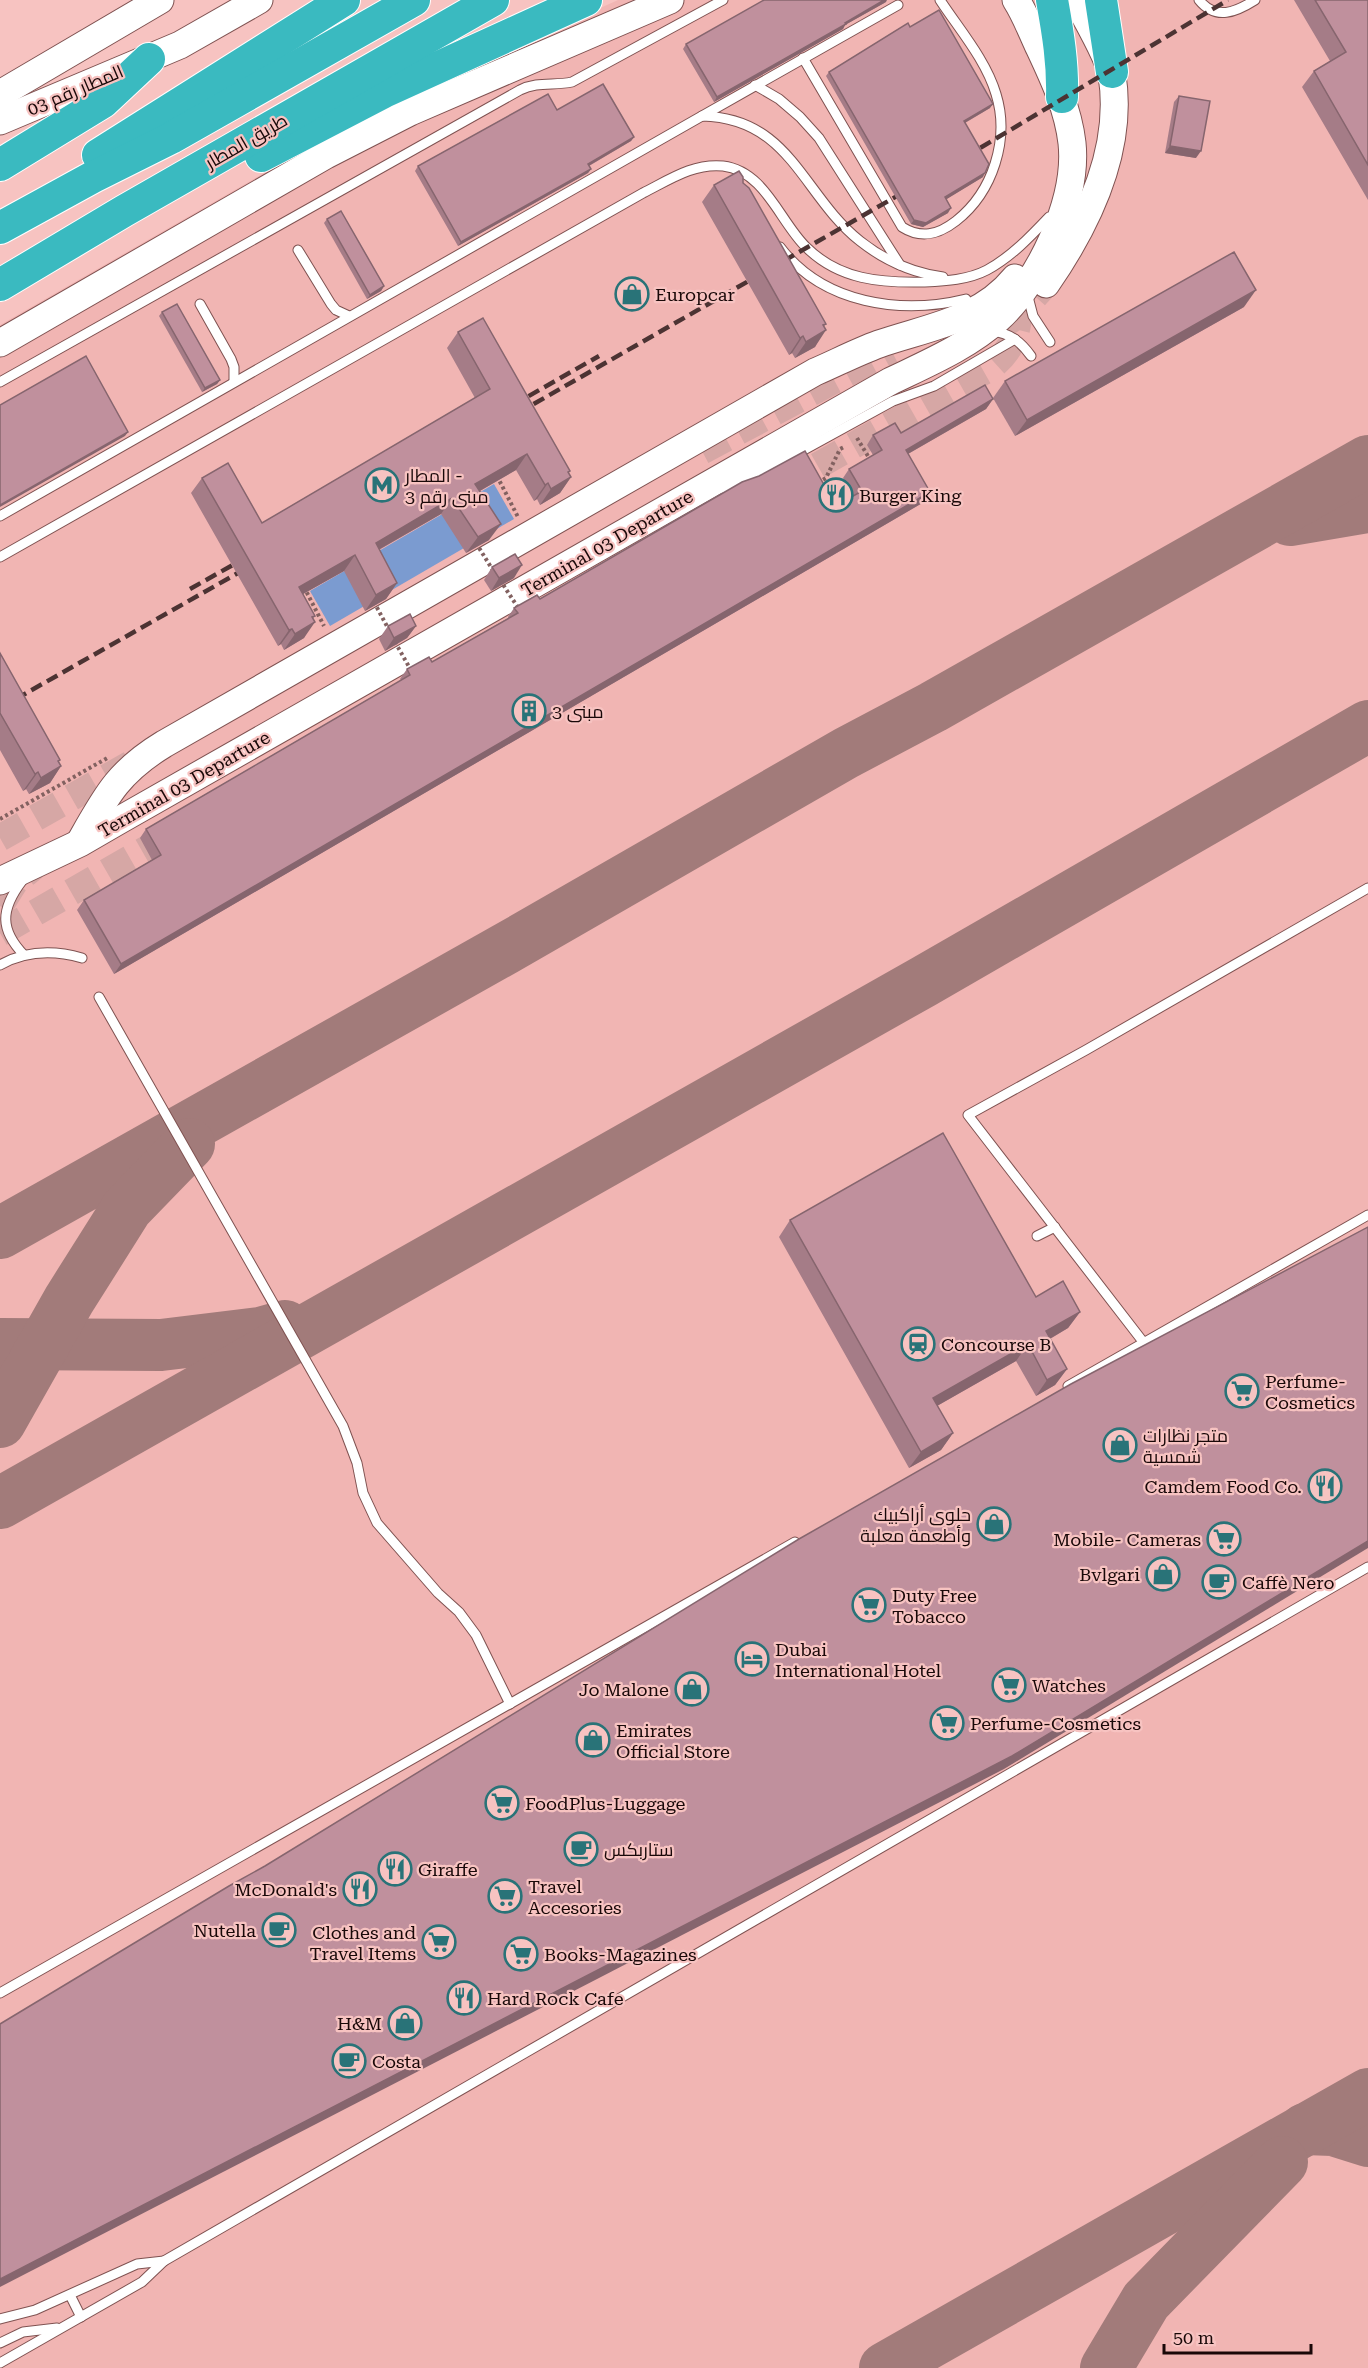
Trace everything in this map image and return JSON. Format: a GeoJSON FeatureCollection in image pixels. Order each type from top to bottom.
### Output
{"type":"FeatureCollection","features":[{"type":"Feature","properties":{"kind":"highway"},"geometry":{"type":"LineString","coordinates":[[8,224],[51,188],[89,161],[344,0]]}},
{"type":"Feature","properties":{"kind":"highway"},"geometry":{"type":"LineString","coordinates":[[8,224],[171,138],[414,0]]}},
{"type":"Feature","properties":{"kind":"highway","name":"طريق المطار"},"geometry":{"type":"LineString","coordinates":[[0,285],[124,210],[493,0]]}},
{"type":"Feature","properties":{"kind":"highway"},"geometry":{"type":"LineString","coordinates":[[124,210],[213,179],[402,83],[586,0]]}},
{"type":"Feature","properties":{"kind":"highway"},"geometry":{"type":"LineString","coordinates":[[1052,0],[1061,49],[1062,97]]}},
{"type":"Feature","properties":{"kind":"highway"},"geometry":{"type":"LineString","coordinates":[[1101,0],[1112,72]]}},
{"type":"Feature","properties":{"kind":"highway"},"geometry":{"type":"LineString","coordinates":[[0,165],[103,102],[149,59]]}},
{"type":"Feature","properties":{"kind":"main road"},"geometry":{"type":"LineString","coordinates":[[0,94],[160,0]]}},
{"type":"Feature","properties":{"kind":"main road","name":"المطار رقم 03"},"geometry":{"type":"LineString","coordinates":[[0,121],[149,59],[206,32],[259,0]]}},
{"type":"Feature","properties":{"kind":"main road"},"geometry":{"type":"LineString","coordinates":[[0,343],[326,155],[410,112],[670,0]]}},
{"type":"Feature","properties":{"kind":"main road","name":"Terminal 03 Departure"},"geometry":{"type":"LineString","coordinates":[[0,881],[80,843],[889,382],[941,357],[983,331],[1036,280],[1062,212],[1071,168],[1072,144],[1062,97],[1016,0]]}},
{"type":"Feature","properties":{"kind":"main road"},"geometry":{"type":"LineString","coordinates":[[1036,280],[1084,224],[1104,168],[1111,134],[1114,104],[1112,72],[1076,0]]}},
{"type":"Feature","properties":{"kind":"main road"},"geometry":{"type":"LineString","coordinates":[[80,843],[116,783],[137,761],[164,744],[815,372],[879,344],[944,325],[969,315],[991,300],[1010,284],[1026,264],[1049,217],[1072,144]]}},
{"type":"Feature","properties":{"kind":"lane"},"geometry":{"type":"LineString","coordinates":[[0,382],[520,90],[537,84],[572,82],[723,0]]}},
{"type":"Feature","properties":{"kind":"lane"},"geometry":{"type":"LineString","coordinates":[[803,58],[902,227],[913,234],[925,236],[938,232],[961,217],[975,203],[986,186],[994,168],[1000,144],[1001,119],[996,94],[986,71],[940,0]]}},
{"type":"Feature","properties":{"kind":"lane"},"geometry":{"type":"LineString","coordinates":[[1199,0],[1210,10],[1231,13],[1255,0]]}},
{"type":"Feature","properties":{"kind":"lane"},"geometry":{"type":"LineString","coordinates":[[0,516],[898,4]]}},
{"type":"Feature","properties":{"kind":"lane"},"geometry":{"type":"LineString","coordinates":[[755,84],[779,99],[819,138],[901,266]]}},
{"type":"Feature","properties":{"kind":"lane"},"geometry":{"type":"LineString","coordinates":[[702,116],[721,116],[740,121],[758,130],[793,161],[842,224],[859,241],[879,255],[920,272],[961,279]]}},
{"type":"Feature","properties":{"kind":"lane"},"geometry":{"type":"LineString","coordinates":[[0,557],[622,205],[694,167],[725,166],[742,173],[758,184],[806,247],[825,263],[846,274],[870,281],[895,283],[961,279],[985,271],[1026,242],[1049,217]]}},
{"type":"Feature","properties":{"kind":"lane"},"geometry":{"type":"LineString","coordinates":[[776,241],[795,265],[821,283],[847,296],[903,307],[943,305],[966,299]]}},
{"type":"Feature","properties":{"kind":"lane"},"geometry":{"type":"LineString","coordinates":[[298,250],[331,304],[336,310],[349,316]]}},
{"type":"Feature","properties":{"kind":"lane"},"geometry":{"type":"LineString","coordinates":[[1036,280],[1033,316],[1050,342]]}},
{"type":"Feature","properties":{"kind":"lane"},"geometry":{"type":"LineString","coordinates":[[200,304],[231,359],[234,367],[234,382]]}},
{"type":"Feature","properties":{"kind":"lane"},"geometry":{"type":"LineString","coordinates":[[983,331],[1005,333],[1015,339],[1031,356]]}},
{"type":"Feature","properties":{"kind":"lane"},"geometry":{"type":"LineString","coordinates":[[698,491],[733,486],[749,480],[893,401],[934,386],[1015,339]]}},
{"type":"Feature","properties":{"kind":"lane"},"geometry":{"type":"LineString","coordinates":[[24,955],[5,938],[0,925],[0,911],[6,899],[40,862]]}},
{"type":"Feature","properties":{"kind":"lane"},"geometry":{"type":"LineString","coordinates":[[1144,1343],[968,1115],[1368,888]]}},
{"type":"Feature","properties":{"kind":"lane"},"geometry":{"type":"LineString","coordinates":[[0,965],[24,955],[53,952],[82,958]]}},
{"type":"Feature","properties":{"kind":"lane"},"geometry":{"type":"LineString","coordinates":[[99,997],[334,1409],[357,1463],[363,1493],[377,1523],[438,1593],[459,1612],[476,1635],[510,1704]]}},
{"type":"Feature","properties":{"kind":"lane"},"geometry":{"type":"LineString","coordinates":[[1061,1390],[1368,1215]]}},
{"type":"Feature","properties":{"kind":"lane"},"geometry":{"type":"LineString","coordinates":[[1037,1236],[1055,1227]]}},
{"type":"Feature","properties":{"kind":"lane"},"geometry":{"type":"LineString","coordinates":[[0,1993],[801,1538]]}},
{"type":"Feature","properties":{"kind":"lane"},"geometry":{"type":"LineString","coordinates":[[0,2363],[142,2282],[164,2261],[1368,1567]]}},
{"type":"Feature","properties":{"kind":"lane"},"geometry":{"type":"LineString","coordinates":[[0,2319],[35,2310],[137,2264],[164,2261]]}},
{"type":"Feature","properties":{"kind":"lane"},"geometry":{"type":"LineString","coordinates":[[70,2295],[81,2317]]}},
{"type":"Feature","properties":{"kind":"lane"},"geometry":{"type":"LineString","coordinates":[[0,2343],[33,2330],[60,2328]]}},
{"type":"Feature","properties":{"kind":"path"},"geometry":{"type":"LineString","coordinates":[[817,483],[826,478],[840,449],[866,433]]}},
{"type":"Feature","properties":{"kind":"path"},"geometry":{"type":"LineString","coordinates":[[857,438],[871,461]]}},
{"type":"Feature","properties":{"kind":"path"},"geometry":{"type":"LineString","coordinates":[[494,471],[521,523]]}},
{"type":"Feature","properties":{"kind":"path"},"geometry":{"type":"LineString","coordinates":[[472,536],[523,615]]}},
{"type":"Feature","properties":{"kind":"path"},"geometry":{"type":"LineString","coordinates":[[302,583],[328,633]]}},
{"type":"Feature","properties":{"kind":"path"},"geometry":{"type":"LineString","coordinates":[[370,596],[415,678]]}},
{"type":"Feature","properties":{"kind":"shaded area"},"geometry":{"type":"Polygon","coordinates":[[[618,0],[1368,0],[1368,2368],[0,2368],[0,325],[271,169],[376,113],[618,0]]]}},
{"type":"Feature","properties":{"kind":"water"},"geometry":{"type":"Polygon","coordinates":[[[494,484],[514,519],[330,626],[310,591],[494,484]]]}},
{"type":"Feature","properties":{"kind":"building"},"geometry":{"type":"Polygon","coordinates":[[[764,0],[884,0],[717,97],[686,44],[764,0]]]}},
{"type":"Feature","properties":{"kind":"building"},"geometry":{"type":"Polygon","coordinates":[[[1315,0],[1368,0],[1368,165],[1314,71],[1346,52],[1315,0]]]}},
{"type":"Feature","properties":{"kind":"building"},"geometry":{"type":"Polygon","coordinates":[[[939,10],[993,104],[964,121],[989,164],[985,173],[945,197],[951,208],[926,223],[914,220],[829,72],[908,23],[910,27],[939,10]]]}},
{"type":"Feature","properties":{"kind":"building"},"geometry":{"type":"Polygon","coordinates":[[[603,84],[634,137],[588,164],[591,169],[461,242],[418,166],[548,94],[557,110],[603,84]]]}},
{"type":"Feature","properties":{"kind":"building"},"geometry":{"type":"Polygon","coordinates":[[[1179,96],[1210,101],[1201,151],[1170,146],[1179,96]]]}},
{"type":"Feature","properties":{"kind":"building"},"geometry":{"type":"Polygon","coordinates":[[[739,171],[743,177],[743,183],[749,188],[826,324],[823,325],[826,330],[806,342],[803,336],[800,338],[714,185],[739,171]]]}},
{"type":"Feature","properties":{"kind":"building"},"geometry":{"type":"Polygon","coordinates":[[[341,211],[384,286],[370,295],[327,219],[341,211]]]}},
{"type":"Feature","properties":{"kind":"building"},"geometry":{"type":"Polygon","coordinates":[[[1234,252],[1256,290],[1027,420],[1005,381],[1234,252]]]}},
{"type":"Feature","properties":{"kind":"building"},"geometry":{"type":"Polygon","coordinates":[[[177,304],[220,380],[205,388],[162,312],[177,304]]]}},
{"type":"Feature","properties":{"kind":"building"},"geometry":{"type":"Polygon","coordinates":[[[483,318],[570,471],[568,472],[571,477],[551,489],[548,483],[545,485],[527,454],[475,484],[501,524],[478,537],[452,498],[376,543],[397,583],[376,595],[355,555],[299,587],[315,616],[312,617],[315,622],[295,634],[292,629],[289,630],[202,478],[228,463],[262,523],[490,389],[458,332],[483,318]]]}},
{"type":"Feature","properties":{"kind":"building"},"geometry":{"type":"Polygon","coordinates":[[[86,356],[128,432],[0,505],[0,405],[86,356]]]}},
{"type":"Feature","properties":{"kind":"building"},"geometry":{"type":"Polygon","coordinates":[[[985,385],[993,399],[906,450],[930,492],[121,964],[84,900],[161,855],[146,829],[410,675],[407,669],[429,657],[432,662],[518,613],[514,608],[537,595],[540,599],[742,482],[759,476],[805,451],[836,506],[862,491],[849,469],[882,450],[873,435],[895,423],[901,433],[985,385]]]}},
{"type":"Feature","properties":{"kind":"building"},"geometry":{"type":"Polygon","coordinates":[[[515,554],[522,565],[499,578],[492,567],[515,554]]]}},
{"type":"Feature","properties":{"kind":"building"},"geometry":{"type":"Polygon","coordinates":[[[410,614],[416,626],[394,638],[388,626],[410,614]]]}},
{"type":"Feature","properties":{"kind":"building"},"geometry":{"type":"Polygon","coordinates":[[[0,653],[60,760],[58,761],[61,766],[41,778],[38,772],[35,774],[0,713],[0,653]]]}},
{"type":"Feature","properties":{"kind":"building"},"geometry":{"type":"Polygon","coordinates":[[[943,1133],[1036,1297],[1063,1281],[1080,1312],[1046,1331],[1067,1369],[1047,1380],[1028,1344],[933,1398],[953,1433],[921,1452],[790,1220],[943,1133]]]}},
{"type":"Feature","properties":{"kind":"building","name":"Concourse B"},"geometry":{"type":"Polygon","coordinates":[[[1368,1227],[1368,1541],[1012,1756],[0,2279],[0,2024],[265,1866],[799,1539],[1071,1384],[1368,1227]]]}},
{"type":"Feature","properties":{"kind":"taxiway"},"geometry":{"type":"LineString","coordinates":[[0,1233],[505,949],[846,753],[933,707],[1368,461]]}},
{"type":"Feature","properties":{"kind":"taxiway"},"geometry":{"type":"LineString","coordinates":[[1290,520],[1368,507]]}},
{"type":"Feature","properties":{"kind":"taxiway"},"geometry":{"type":"LineString","coordinates":[[0,1503],[923,982],[1368,726]]}},
{"type":"Feature","properties":{"kind":"taxiway"},"geometry":{"type":"LineString","coordinates":[[0,1422],[69,1300],[127,1208],[189,1144]]}},
{"type":"Feature","properties":{"kind":"taxiway"},"geometry":{"type":"LineString","coordinates":[[0,1344],[161,1345],[260,1333],[285,1326]]}},
{"type":"Feature","properties":{"kind":"taxiway"},"geometry":{"type":"LineString","coordinates":[[885,2368],[1368,2094]]}},
{"type":"Feature","properties":{"kind":"taxiway"},"geometry":{"type":"LineString","coordinates":[[1305,2129],[1333,2130],[1368,2141]]}},
{"type":"Feature","properties":{"kind":"taxiway"},"geometry":{"type":"LineString","coordinates":[[1106,2368],[1146,2301],[1282,2162]]}},
{"type":"Feature","properties":{"kind":"tunnel"},"geometry":{"type":"LineString","coordinates":[[1005,324],[1019,314],[1046,284]]}},
{"type":"Feature","properties":{"kind":"tunnel"},"geometry":{"type":"LineString","coordinates":[[782,486],[990,368],[1011,344],[1019,314]]}},
{"type":"Feature","properties":{"kind":"tunnel"},"geometry":{"type":"LineString","coordinates":[[702,451],[891,350]]}},
{"type":"Feature","properties":{"kind":"tunnel"},"geometry":{"type":"LineString","coordinates":[[0,838],[134,762]]}},
{"type":"Feature","properties":{"kind":"tunnel"},"geometry":{"type":"LineString","coordinates":[[0,933],[178,831]]}},
{"type":"Feature","properties":{"kind":"tunnel"},"geometry":{"type":"LineString","coordinates":[[0,906],[15,882],[34,867]]}},
{"type":"Feature","properties":{"kind":"railway"},"geometry":{"type":"LineString","coordinates":[[965,157],[1228,0]]}},
{"type":"Feature","properties":{"kind":"railway"},"geometry":{"type":"LineString","coordinates":[[518,413],[911,188]]}},
{"type":"Feature","properties":{"kind":"railway"},"geometry":{"type":"LineString","coordinates":[[513,405],[599,356]]}},
{"type":"Feature","properties":{"kind":"railway"},"geometry":{"type":"LineString","coordinates":[[190,589],[247,557]]}},
{"type":"Feature","properties":{"kind":"railway"},"geometry":{"type":"LineString","coordinates":[[0,708],[252,565]]}},
{"type":"Feature","properties":{"kind":"place","name":"Europcar"},"geometry":{"type":"Point","coordinates":[632,294]}},
{"type":"Feature","properties":{"kind":"place","name":"المطار - مبنى رقم 3"},"geometry":{"type":"Point","coordinates":[382,485]}},
{"type":"Feature","properties":{"kind":"place","name":"Burger King"},"geometry":{"type":"Point","coordinates":[836,495]}},
{"type":"Feature","properties":{"kind":"place","name":"مبنى 3"},"geometry":{"type":"Point","coordinates":[529,711]}},
{"type":"Feature","properties":{"kind":"place","name":"Concourse B"},"geometry":{"type":"Point","coordinates":[918,1344]}},
{"type":"Feature","properties":{"kind":"place","name":"Perfume- Cosmetics"},"geometry":{"type":"Point","coordinates":[1242,1391]}},
{"type":"Feature","properties":{"kind":"place","name":"متجر نظارات شمسية"},"geometry":{"type":"Point","coordinates":[1120,1445]}},
{"type":"Feature","properties":{"kind":"place","name":"Camdem Food Co."},"geometry":{"type":"Point","coordinates":[1325,1486]}},
{"type":"Feature","properties":{"kind":"place","name":"حلوى أراكبيك وأطعمة معلبة"},"geometry":{"type":"Point","coordinates":[994,1524]}},
{"type":"Feature","properties":{"kind":"place","name":"Mobile- Cameras"},"geometry":{"type":"Point","coordinates":[1224,1539]}},
{"type":"Feature","properties":{"kind":"place","name":"Bvlgari"},"geometry":{"type":"Point","coordinates":[1163,1574]}},
{"type":"Feature","properties":{"kind":"place","name":"Caffè Nero"},"geometry":{"type":"Point","coordinates":[1219,1582]}},
{"type":"Feature","properties":{"kind":"place","name":"Duty Free Tobacco"},"geometry":{"type":"Point","coordinates":[869,1605]}},
{"type":"Feature","properties":{"kind":"place","name":"Dubai International Hotel"},"geometry":{"type":"Point","coordinates":[752,1659]}},
{"type":"Feature","properties":{"kind":"place","name":"Watches"},"geometry":{"type":"Point","coordinates":[1009,1685]}},
{"type":"Feature","properties":{"kind":"place","name":"Jo Malone"},"geometry":{"type":"Point","coordinates":[692,1689]}},
{"type":"Feature","properties":{"kind":"place","name":"Perfume-Cosmetics"},"geometry":{"type":"Point","coordinates":[947,1723]}},
{"type":"Feature","properties":{"kind":"place","name":"Emirates Official Store"},"geometry":{"type":"Point","coordinates":[593,1740]}},
{"type":"Feature","properties":{"kind":"place","name":"FoodPlus-Luggage"},"geometry":{"type":"Point","coordinates":[502,1803]}},
{"type":"Feature","properties":{"kind":"place","name":"ستاربكس"},"geometry":{"type":"Point","coordinates":[581,1849]}},
{"type":"Feature","properties":{"kind":"place","name":"Giraffe"},"geometry":{"type":"Point","coordinates":[395,1869]}},
{"type":"Feature","properties":{"kind":"place","name":"McDonald's"},"geometry":{"type":"Point","coordinates":[360,1889]}},
{"type":"Feature","properties":{"kind":"place","name":"Travel Accesories"},"geometry":{"type":"Point","coordinates":[505,1896]}},
{"type":"Feature","properties":{"kind":"place","name":"Nutella"},"geometry":{"type":"Point","coordinates":[279,1930]}},
{"type":"Feature","properties":{"kind":"place","name":"Clothes and Travel Items"},"geometry":{"type":"Point","coordinates":[439,1942]}},
{"type":"Feature","properties":{"kind":"place","name":"Books-Magazines"},"geometry":{"type":"Point","coordinates":[521,1954]}},
{"type":"Feature","properties":{"kind":"place","name":"Hard Rock Cafe"},"geometry":{"type":"Point","coordinates":[464,1998]}},
{"type":"Feature","properties":{"kind":"place","name":"H&M"},"geometry":{"type":"Point","coordinates":[405,2023]}},
{"type":"Feature","properties":{"kind":"place","name":"Costa"},"geometry":{"type":"Point","coordinates":[349,2061]}}]}
